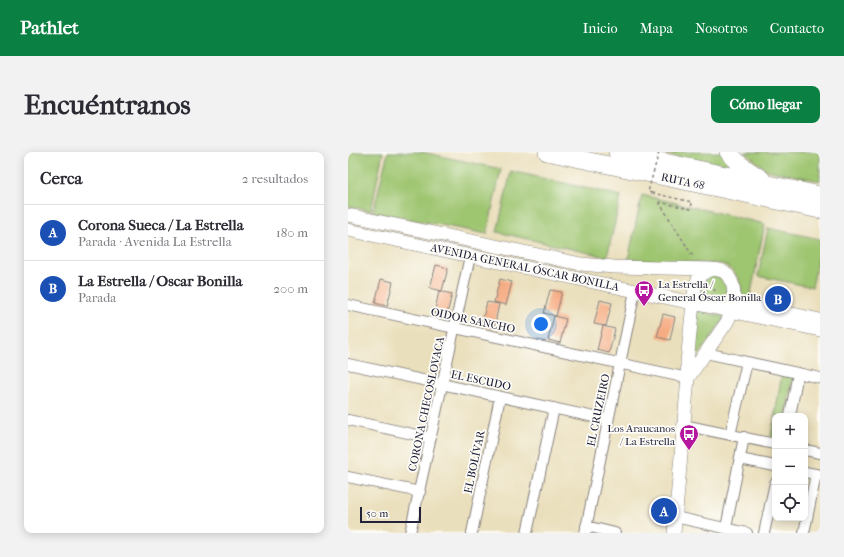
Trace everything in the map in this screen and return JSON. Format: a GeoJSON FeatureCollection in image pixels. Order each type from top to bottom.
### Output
{"type":"FeatureCollection","features":[{"type":"Feature","properties":{"kind":"highway","name":"RUTA 68"},"geometry":{"type":"LineString","coordinates":[[547,152],[820,210]]}},
{"type":"Feature","properties":{"kind":"highway","name":"RUTA 68"},"geometry":{"type":"LineString","coordinates":[[617,152],[820,195]]}},
{"type":"Feature","properties":{"kind":"highway"},"geometry":{"type":"LineString","coordinates":[[728,152],[737,162],[749,171],[771,184]]}},
{"type":"Feature","properties":{"kind":"main road","name":"AVENIDA GENERAL ÓSCAR BONILLA"},"geometry":{"type":"LineString","coordinates":[[348,215],[581,264],[614,267],[712,269]]}},
{"type":"Feature","properties":{"kind":"main road","name":"AVENIDA GENERAL ÓSCAR BONILLA"},"geometry":{"type":"LineString","coordinates":[[348,230],[693,303],[732,306],[820,320]]}},
{"type":"Feature","properties":{"kind":"main road"},"geometry":{"type":"LineString","coordinates":[[674,533],[688,378],[687,363],[695,288],[698,279],[702,274],[712,269],[718,270],[724,272],[733,284],[732,306],[727,322],[688,378]]}},
{"type":"Feature","properties":{"kind":"main road","name":"AVENIDA GENERAL ÓSCAR BONILLA"},"geometry":{"type":"LineString","coordinates":[[732,306],[820,330]]}},
{"type":"Feature","properties":{"kind":"street","name":"CORONA CHECOSLOVACA"},"geometry":{"type":"LineString","coordinates":[[410,533],[470,256]]}},
{"type":"Feature","properties":{"kind":"street","name":"EL CRUZEIRO"},"geometry":{"type":"LineString","coordinates":[[585,530],[636,291]]}},
{"type":"Feature","properties":{"kind":"street","name":"OIDOR SANCHO"},"geometry":{"type":"LineString","coordinates":[[348,305],[688,378]]}},
{"type":"Feature","properties":{"kind":"street"},"geometry":{"type":"LineString","coordinates":[[706,353],[820,378]]}},
{"type":"Feature","properties":{"kind":"street"},"geometry":{"type":"LineString","coordinates":[[730,435],[747,362]]}},
{"type":"Feature","properties":{"kind":"street","name":"EL ESCUDO"},"geometry":{"type":"LineString","coordinates":[[348,364],[608,420]]}},
{"type":"Feature","properties":{"kind":"street"},"geometry":{"type":"LineString","coordinates":[[791,413],[798,373]]}},
{"type":"Feature","properties":{"kind":"street","name":"EL BOLÍVAR"},"geometry":{"type":"LineString","coordinates":[[472,533],[500,397]]}},
{"type":"Feature","properties":{"kind":"street"},"geometry":{"type":"LineString","coordinates":[[527,533],[554,408]]}},
{"type":"Feature","properties":{"kind":"street"},"geometry":{"type":"LineString","coordinates":[[348,420],[431,438]]}},
{"type":"Feature","properties":{"kind":"street"},"geometry":{"type":"LineString","coordinates":[[683,425],[772,443]]}},
{"type":"Feature","properties":{"kind":"street"},"geometry":{"type":"LineString","coordinates":[[726,528],[744,437]]}},
{"type":"Feature","properties":{"kind":"street"},"geometry":{"type":"LineString","coordinates":[[808,451],[820,453]]}},
{"type":"Feature","properties":{"kind":"street"},"geometry":{"type":"LineString","coordinates":[[740,458],[772,465]]}},
{"type":"Feature","properties":{"kind":"street"},"geometry":{"type":"LineString","coordinates":[[804,533],[818,475],[808,473]]}},
{"type":"Feature","properties":{"kind":"street"},"geometry":{"type":"LineString","coordinates":[[348,477],[420,492]]}},
{"type":"Feature","properties":{"kind":"street"},"geometry":{"type":"LineString","coordinates":[[764,533],[775,485]]}},
{"type":"Feature","properties":{"kind":"street"},"geometry":{"type":"LineString","coordinates":[[675,518],[747,533]]}},
{"type":"Feature","properties":{"kind":"street"},"geometry":{"type":"LineString","coordinates":[[585,530],[615,533]]}},
{"type":"Feature","properties":{"kind":"path"},"geometry":{"type":"LineString","coordinates":[[659,152],[648,192],[692,202],[690,209],[659,202],[695,260],[693,269]]}},
{"type":"Feature","properties":{"kind":"green space"},"geometry":{"type":"Polygon","coordinates":[[[348,152],[383,152],[371,211],[348,206],[348,152]]]}},
{"type":"Feature","properties":{"kind":"green space"},"geometry":{"type":"Polygon","coordinates":[[[388,152],[422,152],[501,169],[487,234],[373,212],[388,152]]]}},
{"type":"Feature","properties":{"kind":"green space"},"geometry":{"type":"Polygon","coordinates":[[[654,152],[725,152],[739,170],[654,152]]]}},
{"type":"Feature","properties":{"kind":"green space"},"geometry":{"type":"Polygon","coordinates":[[[744,152],[820,152],[820,181],[767,170],[744,152]]]}},
{"type":"Feature","properties":{"kind":"green space"},"geometry":{"type":"Polygon","coordinates":[[[511,171],[621,196],[607,257],[497,232],[511,171]]]}},
{"type":"Feature","properties":{"kind":"green space"},"geometry":{"type":"Polygon","coordinates":[[[642,195],[765,224],[750,298],[741,297],[741,286],[738,277],[735,273],[722,264],[628,260],[642,195]]]}},
{"type":"Feature","properties":{"kind":"green space"},"geometry":{"type":"Polygon","coordinates":[[[768,228],[820,239],[820,250],[812,287],[758,276],[768,228]]]}},
{"type":"Feature","properties":{"kind":"green space"},"geometry":{"type":"Polygon","coordinates":[[[710,275],[720,277],[726,284],[726,293],[721,300],[711,301],[705,299],[701,293],[701,284],[710,275]]]}},
{"type":"Feature","properties":{"kind":"green space"},"geometry":{"type":"Polygon","coordinates":[[[696,310],[725,317],[697,358],[692,357],[696,310]]]}},
{"type":"Feature","properties":{"kind":"green space"},"geometry":{"type":"Polygon","coordinates":[[[782,374],[793,376],[787,413],[775,413],[782,374]]]}},
{"type":"Feature","properties":{"kind":"building"},"geometry":{"type":"Polygon","coordinates":[[[436,265],[448,268],[442,291],[430,288],[436,265]]]}},
{"type":"Feature","properties":{"kind":"building"},"geometry":{"type":"Polygon","coordinates":[[[381,279],[393,282],[387,306],[375,303],[381,279]]]}},
{"type":"Feature","properties":{"kind":"building"},"geometry":{"type":"Polygon","coordinates":[[[500,279],[512,282],[506,305],[494,302],[500,279]]]}},
{"type":"Feature","properties":{"kind":"building"},"geometry":{"type":"Polygon","coordinates":[[[550,290],[562,292],[556,316],[544,313],[550,290]]]}},
{"type":"Feature","properties":{"kind":"building"},"geometry":{"type":"Polygon","coordinates":[[[439,291],[452,294],[446,318],[434,315],[439,291]]]}},
{"type":"Feature","properties":{"kind":"building"},"geometry":{"type":"Polygon","coordinates":[[[600,300],[612,303],[606,326],[594,324],[600,300]]]}},
{"type":"Feature","properties":{"kind":"building"},"geometry":{"type":"Polygon","coordinates":[[[487,302],[499,304],[494,328],[481,325],[487,302]]]}},
{"type":"Feature","properties":{"kind":"building"},"geometry":{"type":"Polygon","coordinates":[[[663,314],[675,317],[670,340],[657,337],[663,314]]]}},
{"type":"Feature","properties":{"kind":"building"},"geometry":{"type":"Polygon","coordinates":[[[554,316],[566,319],[560,343],[548,340],[554,316]]]}},
{"type":"Feature","properties":{"kind":"building"},"geometry":{"type":"Polygon","coordinates":[[[603,326],[615,329],[609,353],[597,350],[603,326]]]}},
{"type":"Feature","properties":{"kind":"place","name":"La Estrella / Oscar Bonilla"},"geometry":{"type":"Point","coordinates":[778,299]}},
{"type":"Feature","properties":{"kind":"place","name":"La Estrella / General Óscar Bonilla"},"geometry":{"type":"Point","coordinates":[644,307]}},
{"type":"Feature","properties":{"kind":"place","name":"Los Araucanos / La Estrella"},"geometry":{"type":"Point","coordinates":[689,451]}},
{"type":"Feature","properties":{"kind":"place","name":"Corona Sueca / La Estrella"},"geometry":{"type":"Point","coordinates":[664,511]}}]}
